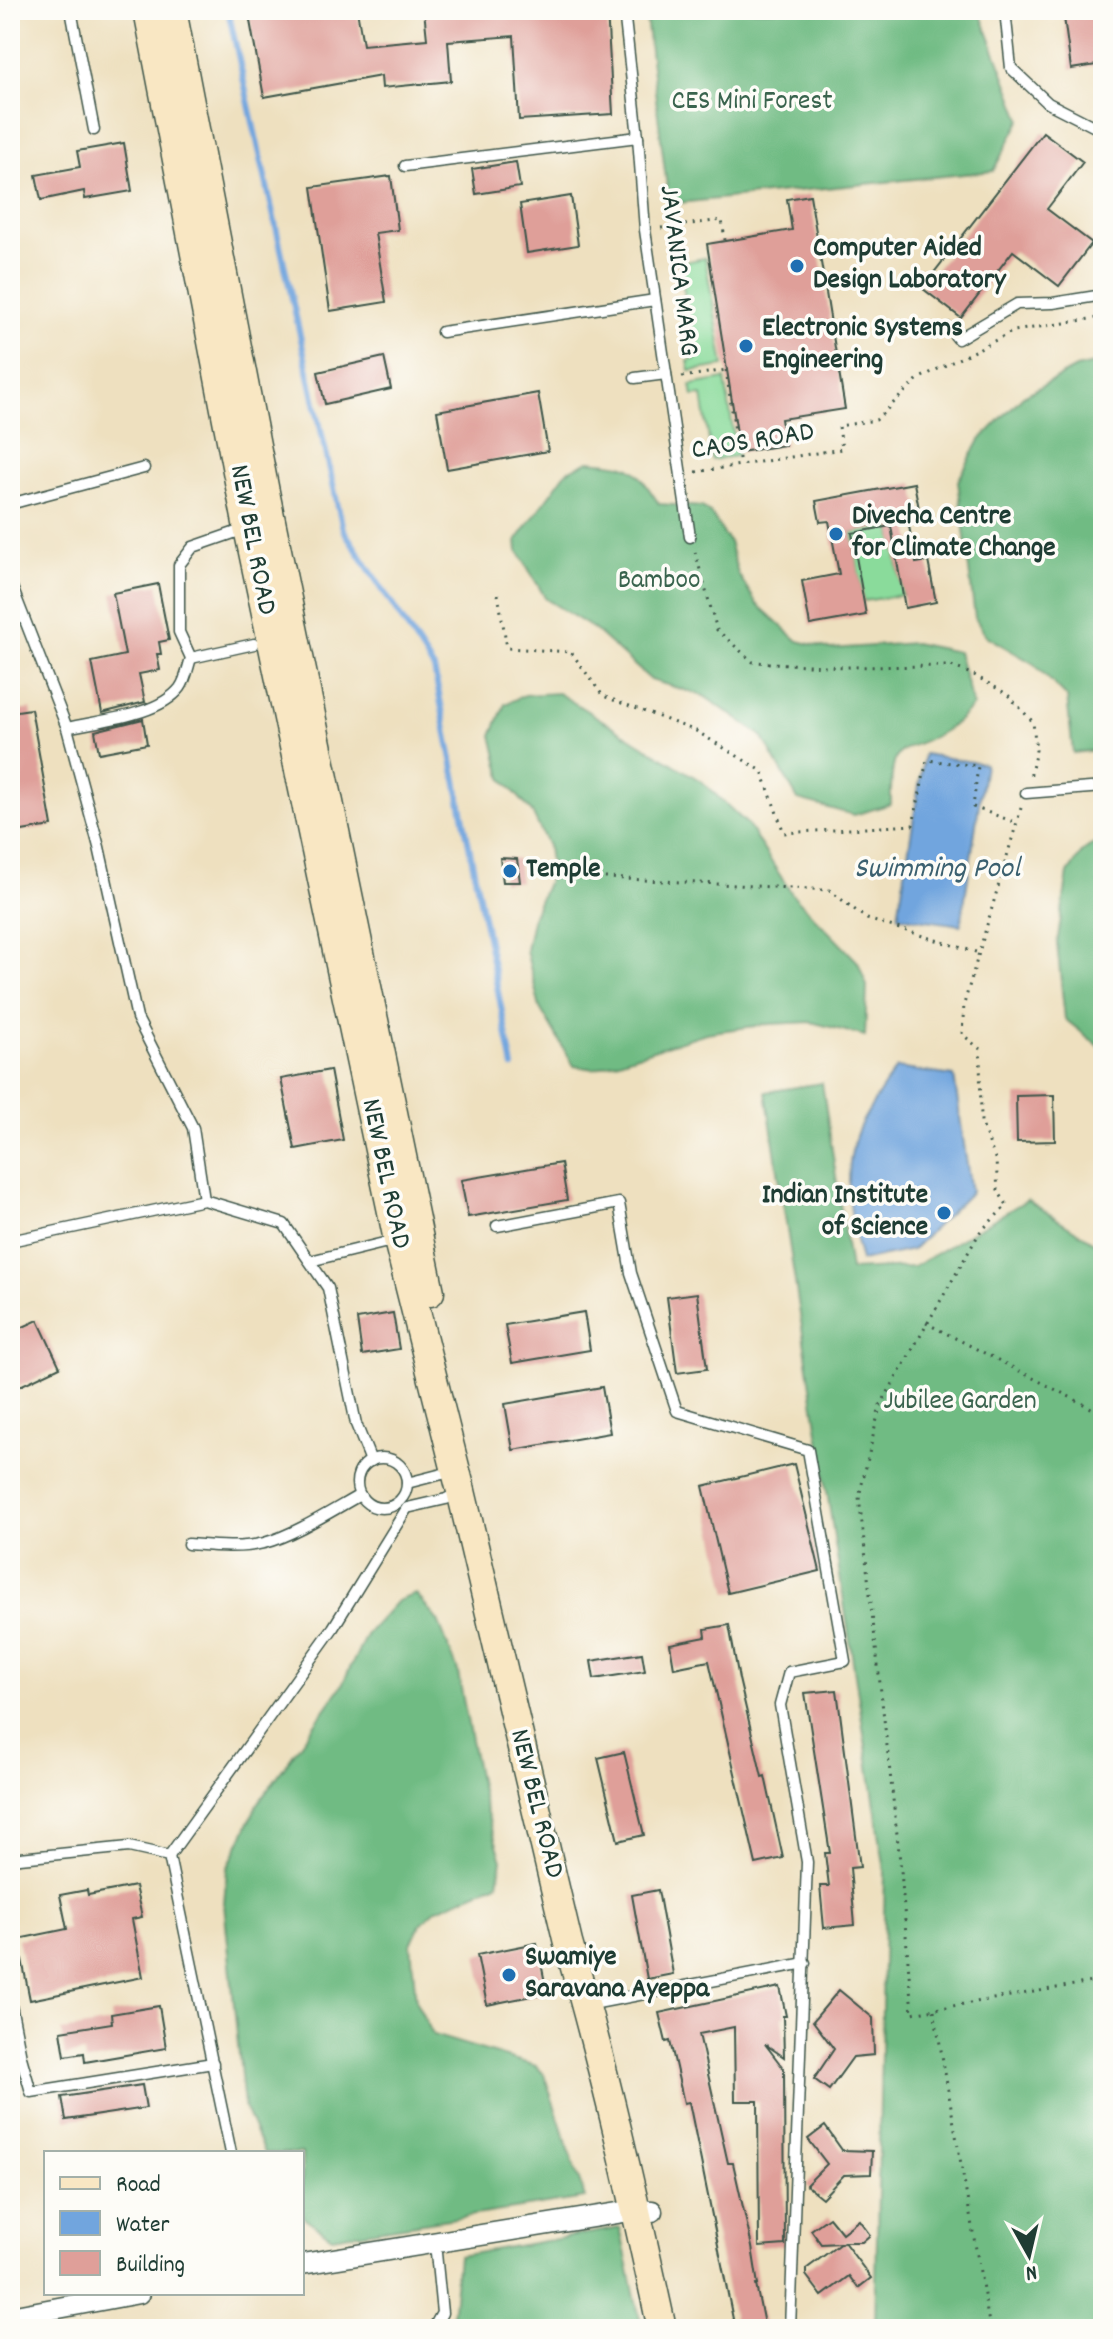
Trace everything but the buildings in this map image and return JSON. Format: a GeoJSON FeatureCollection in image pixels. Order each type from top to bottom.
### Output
{"type":"FeatureCollection","features":[{"type":"Feature","properties":{"kind":"main road","name":"NEW BEL ROAD"},"geometry":{"type":"LineString","coordinates":[[148,10],[248,528],[408,1238],[459,1481],[568,1943],[593,2005]]}},
{"type":"Feature","properties":{"kind":"main road","name":"NEW BEL ROAD"},"geometry":{"type":"LineString","coordinates":[[172,10],[408,1238],[593,2005],[677,2329]]}},
{"type":"Feature","properties":{"kind":"main road","name":"NEW BEL ROAD"},"geometry":{"type":"LineString","coordinates":[[644,2210],[662,2329]]}},
{"type":"Feature","properties":{"kind":"street"},"geometry":{"type":"LineString","coordinates":[[304,2264],[644,2210]]}},
{"type":"Feature","properties":{"kind":"street"},"geometry":{"type":"LineString","coordinates":[[10,2317],[128,2295]]}},
{"type":"Feature","properties":{"kind":"lane"},"geometry":{"type":"LineString","coordinates":[[71,10],[94,130]]}},
{"type":"Feature","properties":{"kind":"lane","name":"JAVANICA MARG"},"geometry":{"type":"LineString","coordinates":[[624,10],[645,230],[690,537]]}},
{"type":"Feature","properties":{"kind":"lane"},"geometry":{"type":"LineString","coordinates":[[1005,10],[1011,68],[1048,103],[1103,131]]}},
{"type":"Feature","properties":{"kind":"lane"},"geometry":{"type":"LineString","coordinates":[[405,166],[638,137]]}},
{"type":"Feature","properties":{"kind":"lane"},"geometry":{"type":"LineString","coordinates":[[949,328],[958,339],[1017,304],[1053,303],[1103,295]]}},
{"type":"Feature","properties":{"kind":"lane"},"geometry":{"type":"LineString","coordinates":[[442,332],[655,300]]}},
{"type":"Feature","properties":{"kind":"lane"},"geometry":{"type":"LineString","coordinates":[[635,378],[666,376]]}},
{"type":"Feature","properties":{"kind":"lane"},"geometry":{"type":"LineString","coordinates":[[10,504],[144,468]]}},
{"type":"Feature","properties":{"kind":"lane"},"geometry":{"type":"LineString","coordinates":[[67,728],[132,714],[169,699],[183,684],[191,658],[179,632],[179,565],[193,547],[248,528]]}},
{"type":"Feature","properties":{"kind":"lane"},"geometry":{"type":"LineString","coordinates":[[10,582],[67,728],[99,847],[137,1018],[193,1128],[204,1200]]}},
{"type":"Feature","properties":{"kind":"lane"},"geometry":{"type":"LineString","coordinates":[[191,658],[254,644]]}},
{"type":"Feature","properties":{"kind":"lane"},"geometry":{"type":"LineString","coordinates":[[1026,793],[1103,787]]}},
{"type":"Feature","properties":{"kind":"lane"},"geometry":{"type":"LineString","coordinates":[[10,1241],[204,1200],[284,1224],[328,1288],[356,1424],[371,1461]]}},
{"type":"Feature","properties":{"kind":"lane"},"geometry":{"type":"LineString","coordinates":[[497,1226],[619,1203],[631,1273],[677,1411],[808,1450],[845,1661],[789,1672],[780,1705],[807,1862],[790,2329]]}},
{"type":"Feature","properties":{"kind":"lane"},"geometry":{"type":"LineString","coordinates":[[310,1261],[408,1238]]}},
{"type":"Feature","properties":{"kind":"lane"},"geometry":{"type":"LineString","coordinates":[[379,1459],[395,1462],[406,1475],[407,1483],[402,1498],[389,1507],[372,1506],[360,1495],[358,1480],[364,1466],[379,1459]]}},
{"type":"Feature","properties":{"kind":"lane"},"geometry":{"type":"LineString","coordinates":[[407,1483],[459,1481]]}},
{"type":"Feature","properties":{"kind":"lane"},"geometry":{"type":"LineString","coordinates":[[231,2151],[169,1856],[333,1628],[407,1508],[446,1499],[459,1481]]}},
{"type":"Feature","properties":{"kind":"lane"},"geometry":{"type":"LineString","coordinates":[[188,1544],[229,1547],[265,1543],[360,1495]]}},
{"type":"Feature","properties":{"kind":"lane"},"geometry":{"type":"LineString","coordinates":[[10,1859],[129,1847],[169,1856]]}},
{"type":"Feature","properties":{"kind":"lane"},"geometry":{"type":"LineString","coordinates":[[593,2005],[805,1963]]}},
{"type":"Feature","properties":{"kind":"lane"},"geometry":{"type":"LineString","coordinates":[[10,2000],[16,2058],[31,2092],[213,2063]]}},
{"type":"Feature","properties":{"kind":"lane"},"geometry":{"type":"LineString","coordinates":[[433,2329],[442,2313],[435,2243]]}},
{"type":"Feature","properties":{"kind":"path"},"geometry":{"type":"LineString","coordinates":[[645,230],[722,220],[725,240]]}},
{"type":"Feature","properties":{"kind":"path","name":"CAOS ROAD"},"geometry":{"type":"LineString","coordinates":[[681,474],[842,449],[839,426],[876,420],[918,379],[1014,331],[1103,317]]}},
{"type":"Feature","properties":{"kind":"path"},"geometry":{"type":"LineString","coordinates":[[666,376],[727,370],[740,465]]}},
{"type":"Feature","properties":{"kind":"path"},"geometry":{"type":"LineString","coordinates":[[690,537],[717,630],[753,662],[844,667],[951,666],[1007,694],[1033,722],[1036,750],[964,1004],[962,1034],[980,1049],[981,1122],[996,1161],[998,1191],[1007,1205],[986,1224],[880,1406],[859,1497],[901,1870],[912,2013],[1103,1980]]}},
{"type":"Feature","properties":{"kind":"path"},"geometry":{"type":"LineString","coordinates":[[498,594],[507,648],[571,652],[603,696],[696,731],[762,771],[784,833],[913,825],[927,760],[978,766],[973,807],[1017,823]]}},
{"type":"Feature","properties":{"kind":"path"},"geometry":{"type":"LineString","coordinates":[[533,874],[829,890],[867,919],[979,953]]}},
{"type":"Feature","properties":{"kind":"path"},"geometry":{"type":"LineString","coordinates":[[926,1323],[1103,1414]]}},
{"type":"Feature","properties":{"kind":"path"},"geometry":{"type":"LineString","coordinates":[[934,2009],[990,2329]]}},
{"type":"Feature","properties":{"kind":"green space","name":"CES Mini Forest"},"geometry":{"type":"Polygon","coordinates":[[[645,10],[979,10],[1021,119],[993,171],[669,204],[645,10]]]}},
{"type":"Feature","properties":{"kind":"green space"},"geometry":{"type":"Polygon","coordinates":[[[705,258],[724,366],[690,371],[688,361],[696,359],[679,263],[705,258]]]}},
{"type":"Feature","properties":{"kind":"green space"},"geometry":{"type":"Polygon","coordinates":[[[1103,362],[1103,749],[1073,753],[1067,697],[1034,664],[986,636],[975,618],[958,481],[980,440],[1023,396],[1076,368],[1103,362]]]}},
{"type":"Feature","properties":{"kind":"green space"},"geometry":{"type":"Polygon","coordinates":[[[725,379],[737,456],[712,460],[702,395],[693,396],[691,385],[725,379]]]}},
{"type":"Feature","properties":{"kind":"green space","name":"Bamboo"},"geometry":{"type":"Polygon","coordinates":[[[589,461],[632,469],[659,504],[702,507],[711,514],[729,542],[738,574],[757,604],[798,641],[831,649],[914,643],[958,652],[973,706],[949,728],[902,751],[893,766],[891,804],[854,815],[798,800],[762,736],[704,696],[651,680],[594,629],[546,599],[518,551],[517,540],[567,471],[589,461]]]}},
{"type":"Feature","properties":{"kind":"green space"},"geometry":{"type":"Polygon","coordinates":[[[891,526],[903,595],[863,601],[852,533],[891,526]]]}},
{"type":"Feature","properties":{"kind":"green space"},"geometry":{"type":"Polygon","coordinates":[[[558,693],[701,781],[747,824],[792,894],[858,962],[867,986],[865,1036],[811,1022],[769,1024],[706,1033],[594,1069],[574,1066],[540,1008],[526,950],[533,915],[551,874],[548,846],[532,812],[502,778],[492,735],[505,704],[525,695],[558,693]]]}},
{"type":"Feature","properties":{"kind":"green space"},"geometry":{"type":"Polygon","coordinates":[[[1103,837],[1103,1052],[1065,1019],[1057,944],[1068,873],[1083,851],[1103,837]]]}},
{"type":"Feature","properties":{"kind":"green space","name":"Jubilee Garden"},"geometry":{"type":"Polygon","coordinates":[[[822,1083],[850,1270],[913,1267],[1027,1200],[1103,1248],[1103,2329],[875,2329],[885,1871],[766,1092],[822,1083]]]}},
{"type":"Feature","properties":{"kind":"green space"},"geometry":{"type":"Polygon","coordinates":[[[416,1594],[438,1621],[457,1668],[483,1801],[502,1860],[498,1883],[437,1909],[420,1924],[411,1944],[416,2002],[433,2035],[536,2066],[544,2074],[585,2198],[332,2237],[304,2217],[304,2151],[263,2151],[244,2106],[224,1903],[227,1869],[257,1805],[341,1687],[366,1635],[397,1601],[416,1594]]]}},
{"type":"Feature","properties":{"kind":"green space"},"geometry":{"type":"Polygon","coordinates":[[[620,2228],[642,2329],[451,2329],[458,2256],[620,2228]]]}},
{"type":"Feature","properties":{"kind":"water","name":"Swimming Pool"},"geometry":{"type":"Polygon","coordinates":[[[924,754],[985,764],[961,925],[898,916],[924,754]]]}},
{"type":"Feature","properties":{"kind":"water"},"geometry":{"type":"Polygon","coordinates":[[[896,1068],[954,1076],[971,1192],[912,1250],[861,1261],[849,1193],[851,1158],[860,1126],[896,1068]]]}},
{"type":"Feature","properties":{"kind":"waterway"},"geometry":{"type":"LineString","coordinates":[[228,10],[343,529],[434,669],[513,1067]]}},
{"type":"Feature","properties":{"kind":"place","name":"Computer Aided Design Laboratory"},"geometry":{"type":"Point","coordinates":[797,266]}},
{"type":"Feature","properties":{"kind":"place","name":"Electronic Systems Engineering"},"geometry":{"type":"Point","coordinates":[746,346]}},
{"type":"Feature","properties":{"kind":"place","name":"Divecha Centre for Climate Change"},"geometry":{"type":"Point","coordinates":[836,534]}},
{"type":"Feature","properties":{"kind":"place","name":"Temple"},"geometry":{"type":"Point","coordinates":[510,871]}},
{"type":"Feature","properties":{"kind":"place","name":"Indian Institute of Science"},"geometry":{"type":"Point","coordinates":[944,1213]}},
{"type":"Feature","properties":{"kind":"place","name":"Swamiye Saravana Ayeppa"},"geometry":{"type":"Point","coordinates":[509,1975]}}]}
